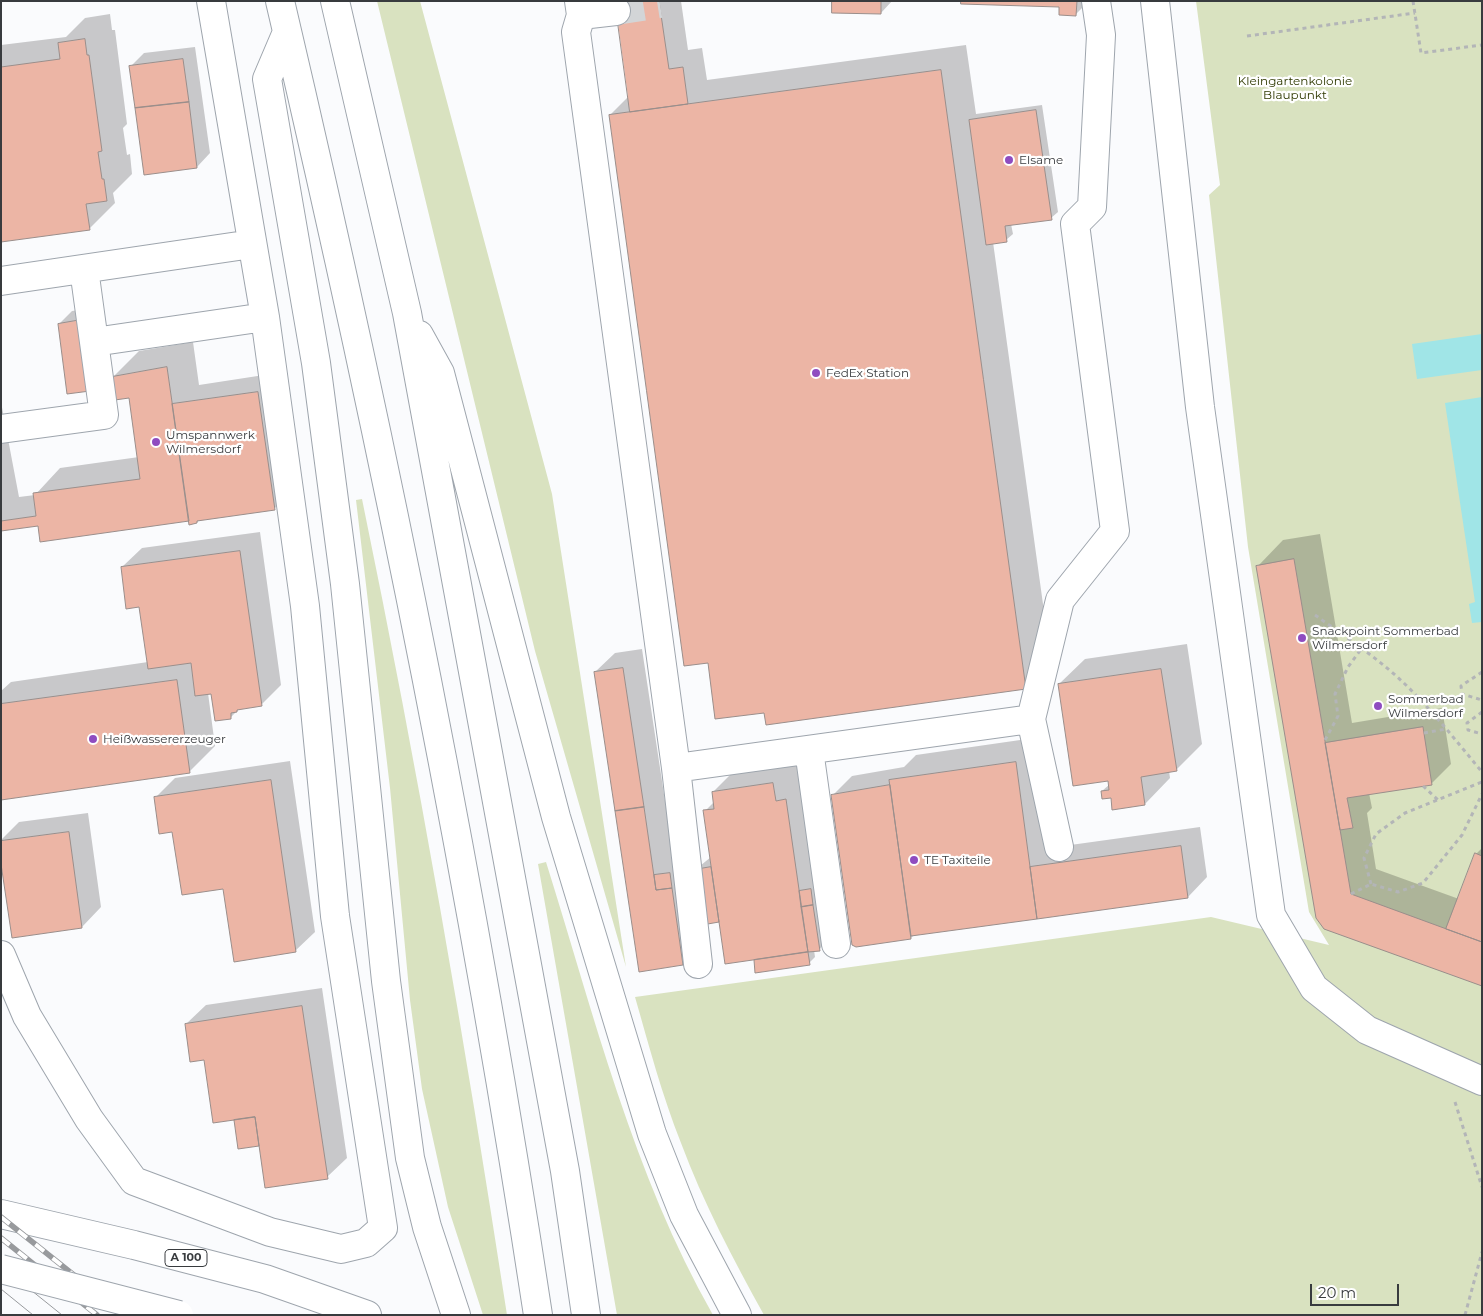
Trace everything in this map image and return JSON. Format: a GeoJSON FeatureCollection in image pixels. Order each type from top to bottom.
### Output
{"type":"FeatureCollection","features":[{"type":"Feature","properties":{"kind":"main road"},"geometry":{"type":"LineString","coordinates":[[1,955],[28,1016],[89,1119],[134,1181],[270,1232],[341,1249],[366,1243],[382,1228],[335,916],[305,606],[265,317],[211,1]]}},
{"type":"Feature","properties":{"kind":"main road"},"geometry":{"type":"LineString","coordinates":[[280,1],[363,368],[440,756],[512,1146],[538,1315]]}},
{"type":"Feature","properties":{"kind":"main road"},"geometry":{"type":"LineString","coordinates":[[335,1],[407,313],[565,1171],[586,1315]]}},
{"type":"Feature","properties":{"kind":"main road"},"geometry":{"type":"LineString","coordinates":[[1059,847],[1031,719],[1060,600],[1115,531],[1075,224],[1092,208],[1101,36],[1096,1]]}},
{"type":"Feature","properties":{"kind":"main road"},"geometry":{"type":"LineString","coordinates":[[1155,1],[1200,407],[1271,915],[1314,988],[1367,1030],[1482,1081]]}},
{"type":"Feature","properties":{"kind":"main road"},"geometry":{"type":"LineString","coordinates":[[616,11],[580,8],[576,32],[676,768],[698,964]]}},
{"type":"Feature","properties":{"kind":"main road"},"geometry":{"type":"LineString","coordinates":[[287,32],[267,79],[316,363],[345,584],[386,980],[410,1158],[427,1227],[456,1315]]}},
{"type":"Feature","properties":{"kind":"main road"},"geometry":{"type":"LineString","coordinates":[[1,281],[252,244]]}},
{"type":"Feature","properties":{"kind":"main road"},"geometry":{"type":"LineString","coordinates":[[1,428],[104,414],[84,269]]}},
{"type":"Feature","properties":{"kind":"main road"},"geometry":{"type":"LineString","coordinates":[[407,313],[440,373],[556,817],[652,1134],[684,1215],[737,1315]]}},
{"type":"Feature","properties":{"kind":"main road"},"geometry":{"type":"LineString","coordinates":[[94,342],[265,317]]}},
{"type":"Feature","properties":{"kind":"main road"},"geometry":{"type":"LineString","coordinates":[[676,768],[1031,719]]}},
{"type":"Feature","properties":{"kind":"main road"},"geometry":{"type":"LineString","coordinates":[[809,750],[836,944]]}},
{"type":"Feature","properties":{"kind":"main road","name":"A 100"},"geometry":{"type":"LineString","coordinates":[[1,1214],[134,1245],[265,1279],[367,1315]]}},
{"type":"Feature","properties":{"kind":"main road"},"geometry":{"type":"LineString","coordinates":[[1,1269],[179,1315]]}},
{"type":"Feature","properties":{"kind":"path"},"geometry":{"type":"LineString","coordinates":[[1413,1],[1421,53],[1482,45]]}},
{"type":"Feature","properties":{"kind":"path"},"geometry":{"type":"LineString","coordinates":[[1247,36],[1415,12]]}},
{"type":"Feature","properties":{"kind":"path"},"geometry":{"type":"LineString","coordinates":[[1315,615],[1362,648],[1409,688],[1446,728],[1482,772]]}},
{"type":"Feature","properties":{"kind":"path"},"geometry":{"type":"LineString","coordinates":[[1325,740],[1338,716],[1335,694],[1348,667],[1362,648]]}},
{"type":"Feature","properties":{"kind":"path"},"geometry":{"type":"LineString","coordinates":[[1482,672],[1461,686],[1462,694],[1482,700]]}},
{"type":"Feature","properties":{"kind":"path"},"geometry":{"type":"LineString","coordinates":[[1482,712],[1467,723],[1468,730],[1482,734]]}},
{"type":"Feature","properties":{"kind":"path"},"geometry":{"type":"LineString","coordinates":[[1424,733],[1446,728]]}},
{"type":"Feature","properties":{"kind":"path"},"geometry":{"type":"LineString","coordinates":[[1371,884],[1364,858],[1376,834],[1405,813],[1482,782]]}},
{"type":"Feature","properties":{"kind":"path"},"geometry":{"type":"LineString","coordinates":[[1423,786],[1438,800]]}},
{"type":"Feature","properties":{"kind":"path"},"geometry":{"type":"LineString","coordinates":[[1351,894],[1371,884],[1398,892],[1423,882],[1462,835],[1482,794]]}},
{"type":"Feature","properties":{"kind":"path"},"geometry":{"type":"LineString","coordinates":[[1442,1062],[1482,1187]]}},
{"type":"Feature","properties":{"kind":"path"},"geometry":{"type":"LineString","coordinates":[[1465,1315],[1482,1252]]}},
{"type":"Feature","properties":{"kind":"green space"},"geometry":{"type":"Polygon","coordinates":[[[377,1],[420,1],[552,494],[626,967],[535,651],[377,1]]]}},
{"type":"Feature","properties":{"kind":"green space","name":"Kleingartenkolonie Blaupunkt"},"geometry":{"type":"Polygon","coordinates":[[[1196,1],[1482,1],[1482,1315],[764,1315],[719,1230],[690,1165],[662,1089],[635,997],[1211,917],[1329,945],[1309,912],[1248,547],[1209,195],[1220,185],[1196,1]]]}},
{"type":"Feature","properties":{"kind":"green space"},"geometry":{"type":"Polygon","coordinates":[[[362,499],[440,906],[507,1315],[483,1315],[448,1207],[422,1089],[410,1000],[390,788],[356,500],[362,499]]]}},
{"type":"Feature","properties":{"kind":"green space"},"geometry":{"type":"Polygon","coordinates":[[[546,862],[617,1093],[638,1150],[660,1206],[685,1261],[713,1315],[617,1315],[538,864],[546,862]]]}},
{"type":"Feature","properties":{"kind":"water"},"geometry":{"type":"Polygon","coordinates":[[[1482,334],[1482,370],[1417,379],[1412,344],[1482,334]]]}},
{"type":"Feature","properties":{"kind":"water"},"geometry":{"type":"Polygon","coordinates":[[[1482,397],[1482,622],[1472,623],[1469,604],[1475,602],[1445,403],[1482,397]]]}},
{"type":"Feature","properties":{"kind":"building"},"geometry":{"type":"Polygon","coordinates":[[[615,1],[659,1],[669,69],[683,67],[688,104],[630,112],[615,1]]]}},
{"type":"Feature","properties":{"kind":"building"},"geometry":{"type":"Polygon","coordinates":[[[832,1],[881,1],[881,14],[832,13],[832,1]]]}},
{"type":"Feature","properties":{"kind":"building"},"geometry":{"type":"Polygon","coordinates":[[[961,1],[1077,1],[1076,16],[1059,15],[1059,7],[961,4],[961,1]]]}},
{"type":"Feature","properties":{"kind":"building"},"geometry":{"type":"Polygon","coordinates":[[[85,39],[87,55],[89,55],[102,151],[98,152],[107,201],[86,204],[90,230],[1,242],[1,67],[60,59],[58,43],[85,39]]]}},
{"type":"Feature","properties":{"kind":"building"},"geometry":{"type":"Polygon","coordinates":[[[183,59],[189,102],[135,108],[129,66],[183,59]]]}},
{"type":"Feature","properties":{"kind":"building"},"geometry":{"type":"Polygon","coordinates":[[[941,70],[1026,689],[766,725],[764,713],[715,719],[708,663],[684,666],[609,115],[941,70]]]}},
{"type":"Feature","properties":{"kind":"building"},"geometry":{"type":"Polygon","coordinates":[[[189,102],[197,168],[144,175],[135,108],[189,102]]]}},
{"type":"Feature","properties":{"kind":"building","name":"Elsame"},"geometry":{"type":"Polygon","coordinates":[[[1036,110],[1052,220],[1005,226],[1007,242],[986,245],[969,120],[1036,110]]]}},
{"type":"Feature","properties":{"kind":"building"},"geometry":{"type":"Polygon","coordinates":[[[81,320],[90,391],[67,394],[58,324],[81,320]]]}},
{"type":"Feature","properties":{"kind":"building","name":"Umspannwerk Wilmersdorf"},"geometry":{"type":"Polygon","coordinates":[[[167,367],[189,521],[40,542],[38,526],[1,531],[1,521],[36,516],[33,493],[140,479],[129,398],[115,400],[112,377],[167,367]]]}},
{"type":"Feature","properties":{"kind":"building"},"geometry":{"type":"Polygon","coordinates":[[[258,392],[275,510],[197,521],[197,523],[189,525],[172,404],[258,392]]]}},
{"type":"Feature","properties":{"kind":"building"},"geometry":{"type":"Polygon","coordinates":[[[240,551],[262,706],[237,710],[237,712],[231,713],[231,719],[215,721],[211,694],[195,696],[191,663],[148,669],[139,607],[126,609],[121,567],[240,551]]]}},
{"type":"Feature","properties":{"kind":"building"},"geometry":{"type":"Polygon","coordinates":[[[1294,559],[1351,894],[1482,942],[1482,986],[1324,929],[1316,918],[1256,566],[1294,559]]]}},
{"type":"Feature","properties":{"kind":"building"},"geometry":{"type":"Polygon","coordinates":[[[623,668],[644,807],[615,811],[594,672],[623,668]]]}},
{"type":"Feature","properties":{"kind":"building"},"geometry":{"type":"Polygon","coordinates":[[[1161,669],[1177,771],[1141,777],[1145,805],[1112,810],[1111,798],[1102,799],[1101,791],[1109,790],[1108,781],[1073,786],[1058,684],[1161,669]]]}},
{"type":"Feature","properties":{"kind":"building","name":"Heißwassererzeuger"},"geometry":{"type":"Polygon","coordinates":[[[177,680],[190,773],[1,800],[1,704],[177,680]]]}},
{"type":"Feature","properties":{"kind":"building"},"geometry":{"type":"Polygon","coordinates":[[[1423,727],[1432,785],[1347,798],[1353,828],[1340,830],[1325,743],[1423,727]]]}},
{"type":"Feature","properties":{"kind":"building"},"geometry":{"type":"Polygon","coordinates":[[[1016,762],[1037,919],[911,936],[889,780],[1016,762]]]}},
{"type":"Feature","properties":{"kind":"building"},"geometry":{"type":"Polygon","coordinates":[[[271,780],[296,952],[234,962],[223,889],[182,895],[172,832],[159,834],[154,797],[271,780]]]}},
{"type":"Feature","properties":{"kind":"building"},"geometry":{"type":"Polygon","coordinates":[[[773,783],[776,801],[786,799],[808,952],[725,964],[703,810],[714,809],[712,792],[773,783]]]}},
{"type":"Feature","properties":{"kind":"building"},"geometry":{"type":"Polygon","coordinates":[[[890,785],[911,939],[856,947],[852,945],[831,795],[890,785]]]}},
{"type":"Feature","properties":{"kind":"building"},"geometry":{"type":"Polygon","coordinates":[[[644,807],[656,890],[672,888],[683,965],[639,972],[615,811],[644,807]]]}},
{"type":"Feature","properties":{"kind":"building"},"geometry":{"type":"Polygon","coordinates":[[[69,832],[82,928],[12,938],[1,864],[1,841],[69,832]]]}},
{"type":"Feature","properties":{"kind":"building"},"geometry":{"type":"Polygon","coordinates":[[[1181,846],[1188,898],[1037,919],[1030,867],[1181,846]]]}},
{"type":"Feature","properties":{"kind":"building"},"geometry":{"type":"Polygon","coordinates":[[[1475,853],[1482,856],[1482,942],[1446,929],[1475,853]]]}},
{"type":"Feature","properties":{"kind":"building"},"geometry":{"type":"Polygon","coordinates":[[[711,867],[719,922],[702,925],[694,870],[711,867]]]}},
{"type":"Feature","properties":{"kind":"building"},"geometry":{"type":"Polygon","coordinates":[[[670,873],[672,888],[656,890],[654,875],[670,873]]]}},
{"type":"Feature","properties":{"kind":"building"},"geometry":{"type":"Polygon","coordinates":[[[811,889],[813,905],[801,907],[799,891],[811,889]]]}},
{"type":"Feature","properties":{"kind":"building"},"geometry":{"type":"Polygon","coordinates":[[[813,905],[820,951],[808,952],[801,907],[813,905]]]}},
{"type":"Feature","properties":{"kind":"building"},"geometry":{"type":"Polygon","coordinates":[[[808,952],[810,965],[755,973],[754,960],[808,952]]]}},
{"type":"Feature","properties":{"kind":"building"},"geometry":{"type":"Polygon","coordinates":[[[302,1006],[328,1179],[265,1188],[255,1117],[213,1123],[204,1060],[190,1062],[185,1024],[302,1006]]]}},
{"type":"Feature","properties":{"kind":"building"},"geometry":{"type":"Polygon","coordinates":[[[255,1117],[259,1146],[238,1149],[234,1120],[255,1117]]]}},
{"type":"Feature","properties":{"kind":"tunnel"},"geometry":{"type":"LineString","coordinates":[[616,11],[660,4]]}},
{"type":"Feature","properties":{"kind":"tram line"},"geometry":{"type":"LineString","coordinates":[[1,1266],[62,1315]]}},
{"type":"Feature","properties":{"kind":"tram line"},"geometry":{"type":"LineString","coordinates":[[1,1289],[33,1315]]}},
{"type":"Feature","properties":{"kind":"railway"},"geometry":{"type":"LineString","coordinates":[[1,1217],[124,1315]]}},
{"type":"Feature","properties":{"kind":"railway"},"geometry":{"type":"LineString","coordinates":[[1,1238],[97,1315]]}},
{"type":"Feature","properties":{"kind":"place","name":"Elsame"},"geometry":{"type":"Point","coordinates":[1009,160]}},
{"type":"Feature","properties":{"kind":"place","name":"FedEx Station"},"geometry":{"type":"Point","coordinates":[816,373]}},
{"type":"Feature","properties":{"kind":"place","name":"Umspannwerk Wilmersdorf"},"geometry":{"type":"Point","coordinates":[156,442]}},
{"type":"Feature","properties":{"kind":"place","name":"Snackpoint Sommerbad Wilmersdorf"},"geometry":{"type":"Point","coordinates":[1302,638]}},
{"type":"Feature","properties":{"kind":"place","name":"Sommerbad Wilmersdorf"},"geometry":{"type":"Point","coordinates":[1378,706]}},
{"type":"Feature","properties":{"kind":"place","name":"Heißwassererzeuger"},"geometry":{"type":"Point","coordinates":[93,739]}},
{"type":"Feature","properties":{"kind":"place","name":"TE Taxiteile"},"geometry":{"type":"Point","coordinates":[914,860]}}]}
